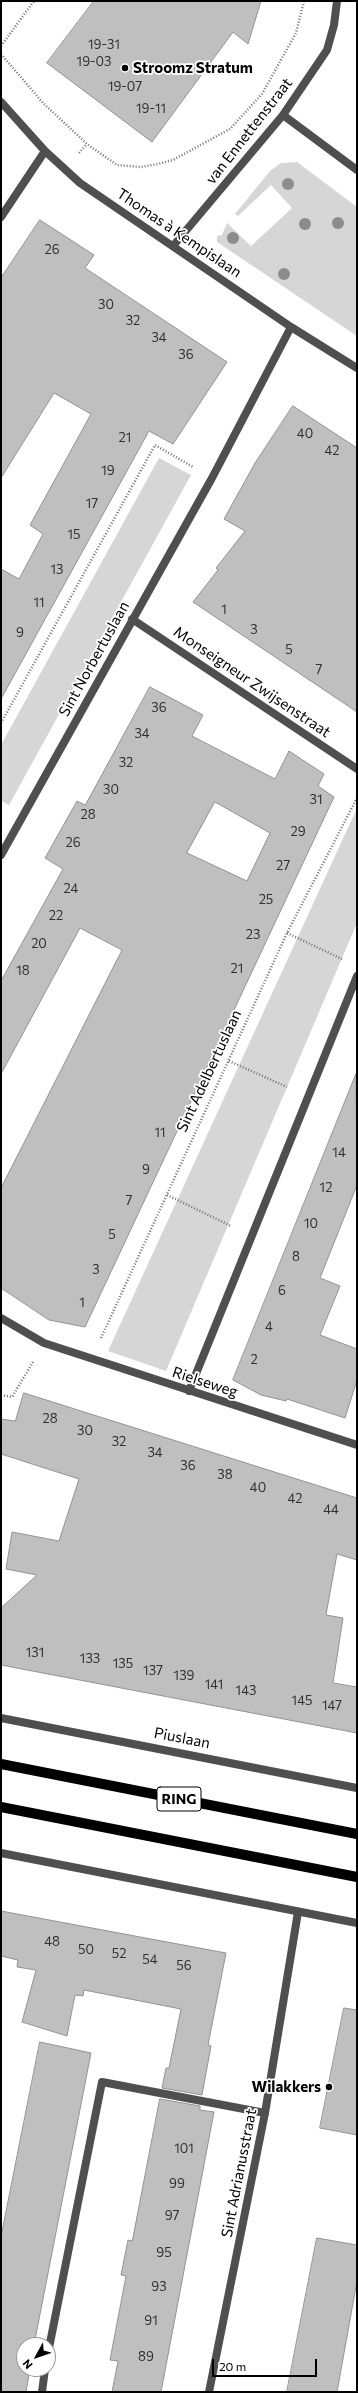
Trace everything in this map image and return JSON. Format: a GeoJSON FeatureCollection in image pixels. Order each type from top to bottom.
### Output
{"type":"FeatureCollection","features":[{"type":"Feature","properties":{"kind":"main road","name":"RING"},"geometry":{"type":"LineString","coordinates":[[1,1764],[357,1834]]}},
{"type":"Feature","properties":{"kind":"main road"},"geometry":{"type":"LineString","coordinates":[[1,1807],[357,1877]]}},
{"type":"Feature","properties":{"kind":"street","name":"van Ennettenstraat"},"geometry":{"type":"LineString","coordinates":[[173,246],[283,115],[327,50],[337,1]]}},
{"type":"Feature","properties":{"kind":"street","name":"Thomas à Kempislaan"},"geometry":{"type":"LineString","coordinates":[[1,102],[45,151],[80,183],[291,327],[357,368]]}},
{"type":"Feature","properties":{"kind":"street"},"geometry":{"type":"LineString","coordinates":[[283,115],[357,170]]}},
{"type":"Feature","properties":{"kind":"street"},"geometry":{"type":"LineString","coordinates":[[1,217],[45,151]]}},
{"type":"Feature","properties":{"kind":"street","name":"Sint Norbertuslaan"},"geometry":{"type":"LineString","coordinates":[[1,855],[212,478],[291,327]]}},
{"type":"Feature","properties":{"kind":"street","name":"Monseigneur Zwijsenstraat"},"geometry":{"type":"LineString","coordinates":[[132,619],[357,768]]}},
{"type":"Feature","properties":{"kind":"street"},"geometry":{"type":"LineString","coordinates":[[189,1391],[357,976]]}},
{"type":"Feature","properties":{"kind":"street","name":"Rielseweg"},"geometry":{"type":"LineString","coordinates":[[1,1318],[44,1343],[357,1445]]}},
{"type":"Feature","properties":{"kind":"street","name":"Piuslaan"},"geometry":{"type":"LineString","coordinates":[[1,1718],[357,1788]]}},
{"type":"Feature","properties":{"kind":"street"},"geometry":{"type":"LineString","coordinates":[[1,1852],[357,1923]]}},
{"type":"Feature","properties":{"kind":"street","name":"Sint Adrianusstraat"},"geometry":{"type":"LineString","coordinates":[[209,2392],[266,2113],[298,1912]]}},
{"type":"Feature","properties":{"kind":"street"},"geometry":{"type":"LineString","coordinates":[[51,2337],[102,2082],[266,2113]]}},
{"type":"Feature","properties":{"kind":"street"},"geometry":{"type":"LineString","coordinates":[[42,2392],[44,2377]]}},
{"type":"Feature","properties":{"kind":"path"},"geometry":{"type":"LineString","coordinates":[[1,46],[34,1]]}},
{"type":"Feature","properties":{"kind":"path"},"geometry":{"type":"LineString","coordinates":[[1,54],[43,103],[87,144],[117,164],[141,167],[173,160],[230,129],[262,94],[296,33],[304,1]]}},
{"type":"Feature","properties":{"kind":"path"},"geometry":{"type":"LineString","coordinates":[[1,723],[155,445],[212,478]]}},
{"type":"Feature","properties":{"kind":"path","name":"Sint Adelbertuslaan"},"geometry":{"type":"LineString","coordinates":[[92,1359],[287,933],[357,798]]}},
{"type":"Feature","properties":{"kind":"path"},"geometry":{"type":"LineString","coordinates":[[287,933],[343,959]]}},
{"type":"Feature","properties":{"kind":"path"},"geometry":{"type":"LineString","coordinates":[[229,1061],[308,1096]]}},
{"type":"Feature","properties":{"kind":"path"},"geometry":{"type":"LineString","coordinates":[[167,1195],[252,1236]]}},
{"type":"Feature","properties":{"kind":"path"},"geometry":{"type":"LineString","coordinates":[[1,1395],[12,1397],[44,1343]]}},
{"type":"Feature","properties":{"kind":"shaded area"},"geometry":{"type":"Polygon","coordinates":[[[297,162],[357,207],[357,336],[217,242],[217,236],[222,235],[227,223],[251,246],[292,208],[271,185],[238,216],[235,214],[270,171],[281,163],[297,162]]]}},
{"type":"Feature","properties":{"kind":"shaded area"},"geometry":{"type":"Polygon","coordinates":[[[159,458],[191,475],[9,805],[1,801],[1,745],[159,458]]]}},
{"type":"Feature","properties":{"kind":"shaded area"},"geometry":{"type":"Polygon","coordinates":[[[357,808],[357,923],[166,1371],[108,1351],[357,808]]]}},
{"type":"Feature","properties":{"kind":"building","name":"Stroomz Stratum"},"geometry":{"type":"Polygon","coordinates":[[[94,1],[261,1],[248,44],[233,32],[152,142],[47,63],[94,1]]]}},
{"type":"Feature","properties":{"kind":"building"},"geometry":{"type":"Polygon","coordinates":[[[40,220],[94,255],[85,268],[227,362],[173,444],[149,431],[1,699],[1,569],[19,579],[43,534],[30,525],[91,414],[54,393],[1,478],[1,278],[40,220]]]}},
{"type":"Feature","properties":{"kind":"building"},"geometry":{"type":"Polygon","coordinates":[[[293,406],[357,448],[357,712],[193,602],[218,570],[216,568],[245,531],[224,519],[255,463],[293,406]]]}},
{"type":"Feature","properties":{"kind":"building"},"geometry":{"type":"Polygon","coordinates":[[[150,687],[203,715],[192,736],[275,779],[289,751],[324,774],[318,786],[334,797],[85,1327],[49,1320],[1,1288],[1,1188],[122,950],[80,928],[1,1074],[1,981],[63,869],[45,858],[77,801],[85,805],[150,687]],[[215,802],[187,853],[247,881],[270,833],[215,802]]]}},
{"type":"Feature","properties":{"kind":"building"},"geometry":{"type":"Polygon","coordinates":[[[356,1074],[357,1185],[320,1278],[340,1286],[320,1335],[357,1349],[357,1380],[345,1418],[287,1399],[286,1401],[261,1395],[233,1380],[356,1074]]]}},
{"type":"Feature","properties":{"kind":"building"},"geometry":{"type":"Polygon","coordinates":[[[24,1393],[357,1498],[357,1560],[337,1554],[326,1615],[343,1618],[333,1683],[357,1687],[357,1733],[1,1665],[1,1608],[37,1575],[6,1569],[12,1532],[59,1541],[79,1479],[1,1454],[1,1419],[15,1421],[24,1393]]]}},
{"type":"Feature","properties":{"kind":"building"},"geometry":{"type":"Polygon","coordinates":[[[1,1911],[226,1953],[208,2045],[211,2046],[202,2095],[162,2088],[166,2068],[169,2068],[181,2009],[84,1990],[83,1996],[75,1995],[67,2036],[22,2022],[36,1970],[17,1967],[18,1960],[1,1956],[1,1911]]]}},
{"type":"Feature","properties":{"kind":"building"},"geometry":{"type":"Polygon","coordinates":[[[344,2008],[357,2010],[357,2135],[320,2128],[344,2008]]]}},
{"type":"Feature","properties":{"kind":"building"},"geometry":{"type":"Polygon","coordinates":[[[40,2042],[91,2053],[36,2337],[16,2337],[16,2377],[29,2377],[26,2392],[1,2392],[1,2237],[40,2042]]]}},
{"type":"Feature","properties":{"kind":"building"},"geometry":{"type":"Polygon","coordinates":[[[160,2099],[200,2106],[200,2110],[214,2112],[161,2392],[112,2392],[118,2361],[110,2360],[126,2276],[121,2275],[128,2240],[132,2241],[160,2099]]]}},
{"type":"Feature","properties":{"kind":"building"},"geometry":{"type":"Polygon","coordinates":[[[317,2238],[357,2245],[357,2281],[337,2392],[287,2392],[317,2238]]]}},
{"type":"Feature","properties":{"kind":"place","name":"Stroomz Stratum"},"geometry":{"type":"Point","coordinates":[125,68]}},
{"type":"Feature","properties":{"kind":"place","name":"Wilakkers"},"geometry":{"type":"Point","coordinates":[329,2087]}}]}
